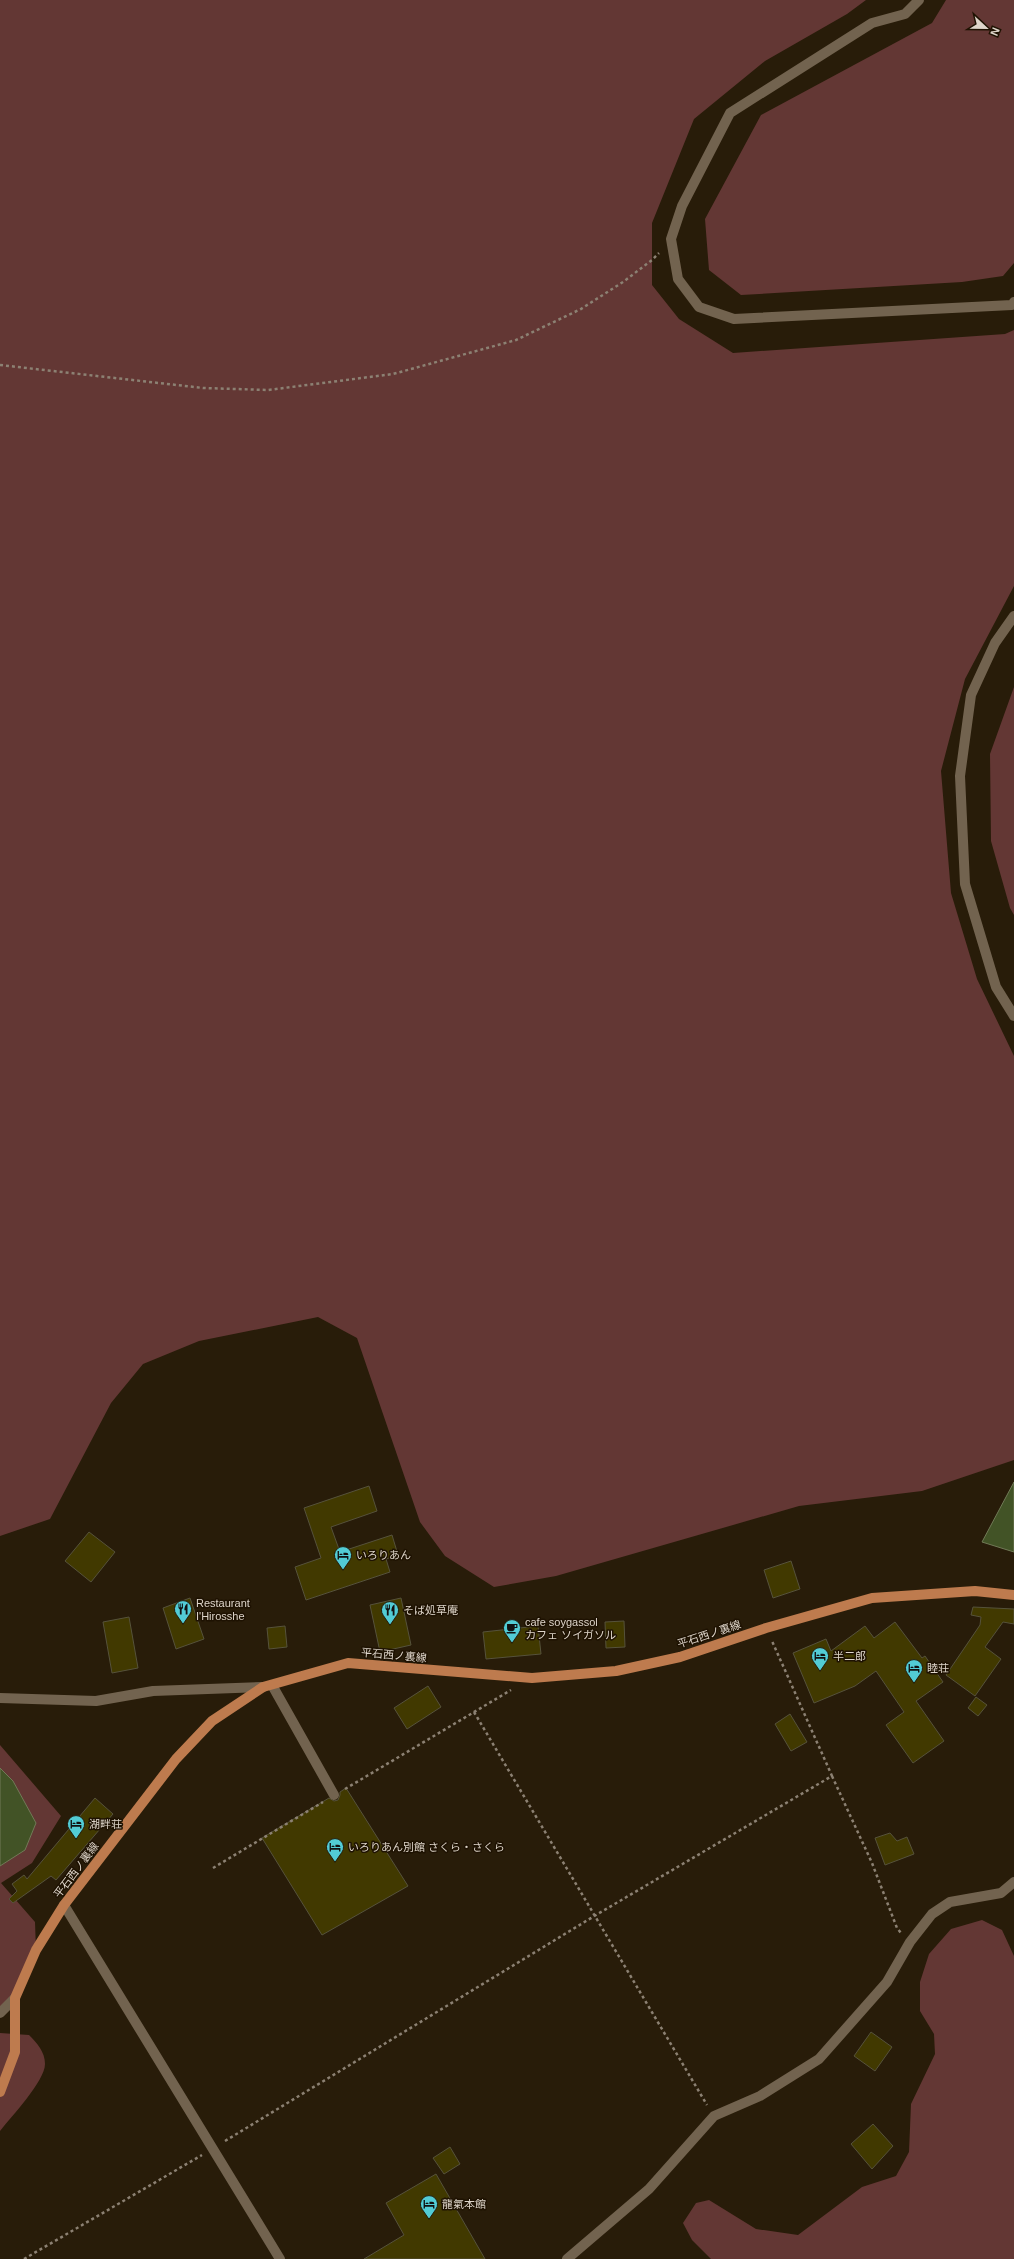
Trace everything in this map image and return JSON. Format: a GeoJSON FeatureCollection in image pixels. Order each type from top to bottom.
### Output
{"type":"FeatureCollection","features":[{"type":"Feature","properties":{"kind":"main road","name":"平石西ノ裏線"},"geometry":{"type":"LineString","coordinates":[[0,2092],[15,2052],[15,1998],[36,1950],[64,1905],[176,1758],[212,1721],[267,1686],[348,1663],[532,1678],[616,1671],[680,1657],[766,1628],[872,1598],[975,1591],[1014,1595]]}},
{"type":"Feature","properties":{"kind":"street"},"geometry":{"type":"LineString","coordinates":[[919,0],[905,14],[872,23],[730,113],[682,206],[671,239],[678,279],[699,307],[734,319],[1012,305],[1014,302]]}},
{"type":"Feature","properties":{"kind":"street"},"geometry":{"type":"LineString","coordinates":[[1014,616],[995,643],[971,695],[960,776],[965,884],[996,987],[1014,1016]]}},
{"type":"Feature","properties":{"kind":"street"},"geometry":{"type":"LineString","coordinates":[[0,1698],[96,1701],[153,1691],[267,1686],[334,1795]]}},
{"type":"Feature","properties":{"kind":"street"},"geometry":{"type":"LineString","coordinates":[[567,2259],[648,2189],[714,2116],[760,2096],[819,2059],[887,1982],[910,1942],[932,1914],[950,1902],[1001,1893],[1014,1882]]}},
{"type":"Feature","properties":{"kind":"street"},"geometry":{"type":"LineString","coordinates":[[64,1905],[280,2259]]}},
{"type":"Feature","properties":{"kind":"street"},"geometry":{"type":"LineString","coordinates":[[0,2013],[15,1998]]}},
{"type":"Feature","properties":{"kind":"path"},"geometry":{"type":"LineString","coordinates":[[0,365],[202,388],[268,390],[393,374],[516,340],[581,309],[652,260],[671,239]]}},
{"type":"Feature","properties":{"kind":"path"},"geometry":{"type":"LineString","coordinates":[[766,1628],[872,1863],[897,1928],[910,1942]]}},
{"type":"Feature","properties":{"kind":"path"},"geometry":{"type":"LineString","coordinates":[[213,1868],[532,1678]]}},
{"type":"Feature","properties":{"kind":"path"},"geometry":{"type":"LineString","coordinates":[[474,1712],[596,1915],[714,2116]]}},
{"type":"Feature","properties":{"kind":"path"},"geometry":{"type":"LineString","coordinates":[[24,2259],[213,2149],[596,1915],[832,1776]]}},
{"type":"Feature","properties":{"kind":"shaded area"},"geometry":{"type":"Polygon","coordinates":[[[0,0],[866,0],[847,14],[765,61],[694,119],[652,223],[652,285],[679,319],[733,353],[1005,334],[1014,330],[1014,586],[965,679],[941,771],[951,893],[977,979],[1014,1056],[1014,1460],[922,1491],[799,1506],[556,1576],[494,1587],[445,1556],[420,1522],[357,1338],[318,1317],[199,1341],[143,1364],[111,1403],[50,1519],[0,1536],[0,0]]]}},
{"type":"Feature","properties":{"kind":"shaded area"},"geometry":{"type":"Polygon","coordinates":[[[946,0],[1014,0],[1014,263],[1003,276],[962,282],[741,295],[709,270],[705,219],[761,115],[932,23],[946,0]]]}},
{"type":"Feature","properties":{"kind":"shaded area"},"geometry":{"type":"Polygon","coordinates":[[[1014,687],[1014,915],[1010,908],[991,841],[990,754],[1014,687]]]}},
{"type":"Feature","properties":{"kind":"shaded area"},"geometry":{"type":"Polygon","coordinates":[[[1014,1482],[1014,1552],[982,1542],[1014,1482]]]}},
{"type":"Feature","properties":{"kind":"shaded area"},"geometry":{"type":"Polygon","coordinates":[[[0,1745],[61,1816],[32,1863],[1,1883],[35,1922],[36,1950],[15,1998],[0,2013],[0,1745]]]}},
{"type":"Feature","properties":{"kind":"shaded area"},"geometry":{"type":"Polygon","coordinates":[[[0,1768],[13,1781],[36,1823],[25,1850],[0,1866],[0,1768]]]}},
{"type":"Feature","properties":{"kind":"shaded area"},"geometry":{"type":"Polygon","coordinates":[[[982,1920],[1002,1930],[1014,1956],[1014,2259],[711,2259],[692,2240],[683,2223],[696,2203],[709,2200],[756,2229],[798,2235],[862,2187],[896,2176],[909,2152],[911,2104],[935,2054],[934,2034],[920,2011],[920,1982],[929,1954],[951,1929],[982,1920]]]}},
{"type":"Feature","properties":{"kind":"shaded area"},"geometry":{"type":"Polygon","coordinates":[[[0,2033],[29,2035],[42,2052],[45,2064],[44,2071],[34,2089],[0,2131],[0,2033]]]}},
{"type":"Feature","properties":{"kind":"building"},"geometry":{"type":"Polygon","coordinates":[[[369,1486],[377,1511],[331,1527],[340,1552],[392,1535],[398,1555],[386,1559],[390,1572],[306,1600],[295,1567],[321,1558],[304,1508],[369,1486]]]}},
{"type":"Feature","properties":{"kind":"building"},"geometry":{"type":"Polygon","coordinates":[[[89,1532],[115,1552],[91,1582],[65,1561],[89,1532]]]}},
{"type":"Feature","properties":{"kind":"building"},"geometry":{"type":"Polygon","coordinates":[[[791,1561],[800,1589],[773,1598],[764,1570],[791,1561]]]}},
{"type":"Feature","properties":{"kind":"building","name":"Restaurant I'Hirosshe"},"geometry":{"type":"Polygon","coordinates":[[[190,1598],[204,1639],[176,1649],[163,1608],[190,1598]]]}},
{"type":"Feature","properties":{"kind":"building","name":"そば処草庵"},"geometry":{"type":"Polygon","coordinates":[[[401,1598],[411,1645],[380,1652],[370,1605],[401,1598]]]}},
{"type":"Feature","properties":{"kind":"building"},"geometry":{"type":"Polygon","coordinates":[[[973,1607],[1014,1609],[1014,1624],[1003,1622],[985,1647],[1001,1659],[975,1696],[946,1675],[980,1625],[981,1617],[971,1615],[973,1607]]]}},
{"type":"Feature","properties":{"kind":"building"},"geometry":{"type":"Polygon","coordinates":[[[129,1617],[138,1668],[112,1673],[103,1622],[129,1617]]]}},
{"type":"Feature","properties":{"kind":"building"},"geometry":{"type":"Polygon","coordinates":[[[624,1621],[625,1647],[606,1648],[605,1622],[624,1621]]]}},
{"type":"Feature","properties":{"kind":"building"},"geometry":{"type":"Polygon","coordinates":[[[895,1622],[922,1658],[925,1656],[943,1682],[916,1701],[944,1741],[913,1763],[886,1725],[904,1712],[876,1671],[855,1686],[814,1703],[793,1653],[826,1639],[831,1651],[865,1626],[874,1638],[895,1622]]]}},
{"type":"Feature","properties":{"kind":"building"},"geometry":{"type":"Polygon","coordinates":[[[285,1626],[287,1647],[269,1649],[267,1628],[285,1626]]]}},
{"type":"Feature","properties":{"kind":"building","name":"cafe soygassol カフェ ソイガソル"},"geometry":{"type":"Polygon","coordinates":[[[538,1626],[541,1654],[486,1659],[483,1632],[538,1626]]]}},
{"type":"Feature","properties":{"kind":"building"},"geometry":{"type":"Polygon","coordinates":[[[428,1686],[441,1707],[407,1729],[394,1708],[428,1686]]]}},
{"type":"Feature","properties":{"kind":"building"},"geometry":{"type":"Polygon","coordinates":[[[976,1697],[987,1705],[978,1716],[968,1708],[976,1697]]]}},
{"type":"Feature","properties":{"kind":"building"},"geometry":{"type":"Polygon","coordinates":[[[790,1714],[807,1742],[791,1751],[775,1724],[790,1714]]]}},
{"type":"Feature","properties":{"kind":"building","name":"いろりあん別館 さくら・さくら"},"geometry":{"type":"Polygon","coordinates":[[[346,1788],[408,1886],[322,1935],[262,1838],[329,1798],[334,1801],[338,1800],[340,1792],[346,1788]]]}},
{"type":"Feature","properties":{"kind":"building","name":"湖畔荘"},"geometry":{"type":"Polygon","coordinates":[[[95,1798],[113,1814],[56,1880],[51,1876],[13,1903],[9,1899],[17,1891],[12,1884],[24,1875],[27,1879],[95,1798]]]}},
{"type":"Feature","properties":{"kind":"building"},"geometry":{"type":"Polygon","coordinates":[[[890,1833],[897,1841],[907,1837],[914,1854],[885,1865],[875,1838],[890,1833]]]}},
{"type":"Feature","properties":{"kind":"building"},"geometry":{"type":"Polygon","coordinates":[[[871,2032],[892,2047],[875,2071],[854,2056],[871,2032]]]}},
{"type":"Feature","properties":{"kind":"building"},"geometry":{"type":"Polygon","coordinates":[[[873,2124],[893,2146],[872,2169],[851,2144],[873,2124]]]}},
{"type":"Feature","properties":{"kind":"building"},"geometry":{"type":"Polygon","coordinates":[[[450,2147],[460,2164],[444,2174],[433,2158],[450,2147]]]}},
{"type":"Feature","properties":{"kind":"building","name":"龍氣本館"},"geometry":{"type":"Polygon","coordinates":[[[436,2174],[485,2259],[364,2259],[404,2235],[386,2203],[436,2174]]]}},
{"type":"Feature","properties":{"kind":"place","name":"いろりあん"},"geometry":{"type":"Point","coordinates":[343,1570]}},
{"type":"Feature","properties":{"kind":"place","name":"Restaurant I'Hirosshe"},"geometry":{"type":"Point","coordinates":[183,1624]}},
{"type":"Feature","properties":{"kind":"place","name":"そば処草庵"},"geometry":{"type":"Point","coordinates":[390,1625]}},
{"type":"Feature","properties":{"kind":"place","name":"cafe soygassol カフェ ソイガソル"},"geometry":{"type":"Point","coordinates":[512,1643]}},
{"type":"Feature","properties":{"kind":"place","name":"半二郎"},"geometry":{"type":"Point","coordinates":[820,1671]}},
{"type":"Feature","properties":{"kind":"place","name":"睦荘"},"geometry":{"type":"Point","coordinates":[914,1683]}},
{"type":"Feature","properties":{"kind":"place","name":"湖畔荘"},"geometry":{"type":"Point","coordinates":[76,1839]}},
{"type":"Feature","properties":{"kind":"place","name":"いろりあん別館 さくら・さくら"},"geometry":{"type":"Point","coordinates":[335,1862]}},
{"type":"Feature","properties":{"kind":"place","name":"龍氣本館"},"geometry":{"type":"Point","coordinates":[429,2219]}}]}
